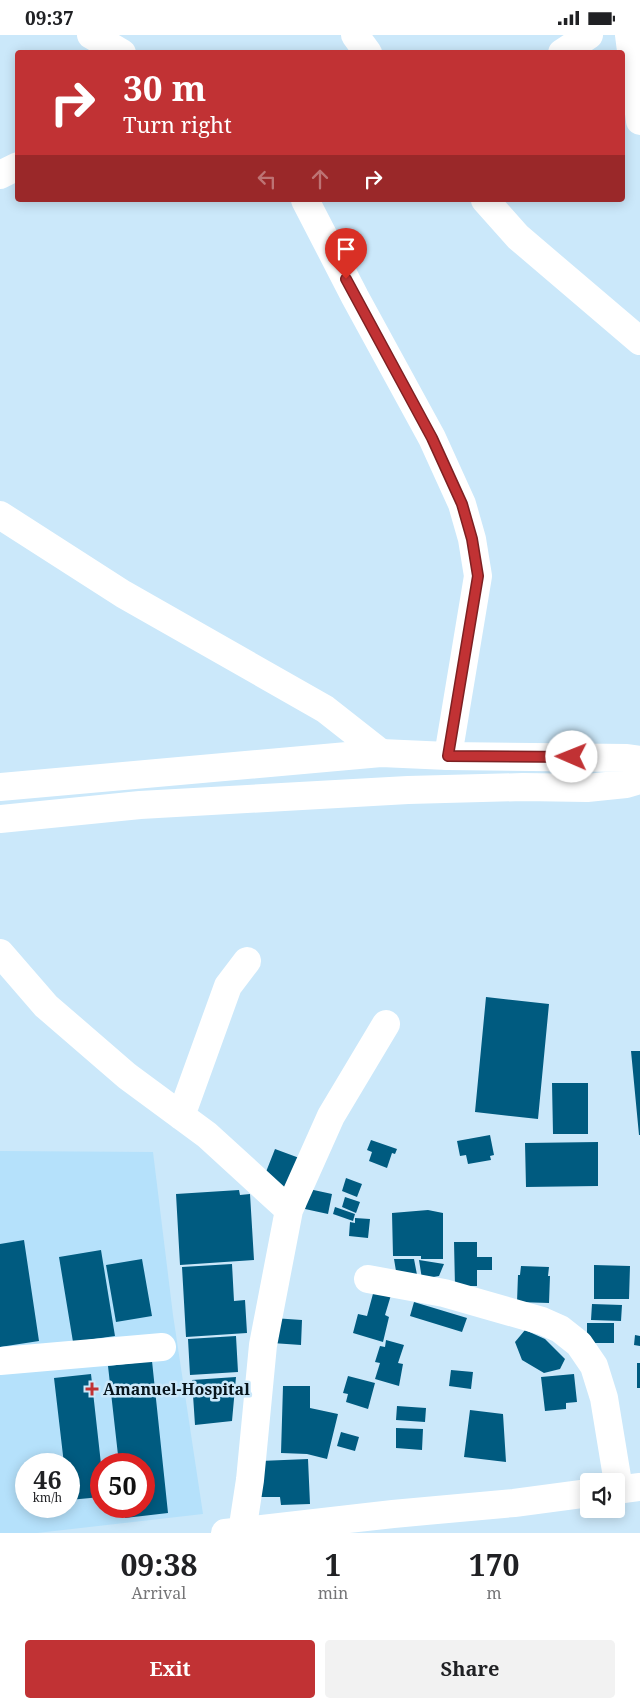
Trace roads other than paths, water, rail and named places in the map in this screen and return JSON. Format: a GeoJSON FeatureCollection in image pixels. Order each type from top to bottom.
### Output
{"type":"FeatureCollection","features":[{"type":"Feature","properties":{"kind":"street"},"geometry":{"type":"LineString","coordinates":[[91,35],[117,50]]}},
{"type":"Feature","properties":{"kind":"street"},"geometry":{"type":"LineString","coordinates":[[355,35],[366,50]]}},
{"type":"Feature","properties":{"kind":"street"},"geometry":{"type":"LineString","coordinates":[[566,50],[589,35]]}},
{"type":"Feature","properties":{"kind":"street"},"geometry":{"type":"LineString","coordinates":[[628,35],[640,121]]}},
{"type":"Feature","properties":{"kind":"street"},"geometry":{"type":"LineString","coordinates":[[0,175],[15,168]]}},
{"type":"Feature","properties":{"kind":"street"},"geometry":{"type":"LineString","coordinates":[[306,202],[355,297],[432,438],[462,504],[472,539],[478,576],[448,756]]}},
{"type":"Feature","properties":{"kind":"street"},"geometry":{"type":"LineString","coordinates":[[487,202],[518,237],[640,341]]}},
{"type":"Feature","properties":{"kind":"street"},"geometry":{"type":"LineString","coordinates":[[0,515],[123,594],[325,709],[381,753]]}},
{"type":"Feature","properties":{"kind":"street"},"geometry":{"type":"LineString","coordinates":[[0,787],[381,753],[640,760]]}},
{"type":"Feature","properties":{"kind":"street"},"geometry":{"type":"LineString","coordinates":[[0,819],[140,805],[353,793],[523,787],[587,788],[635,782]]}},
{"type":"Feature","properties":{"kind":"street"},"geometry":{"type":"LineString","coordinates":[[0,953],[46,1006],[128,1076],[207,1135],[289,1209]]}},
{"type":"Feature","properties":{"kind":"street"},"geometry":{"type":"LineString","coordinates":[[181,1116],[228,986],[247,961]]}},
{"type":"Feature","properties":{"kind":"street"},"geometry":{"type":"LineString","coordinates":[[386,1024],[331,1116],[289,1209],[264,1345],[250,1480],[248,1532],[580,1494]]}},
{"type":"Feature","properties":{"kind":"street"},"geometry":{"type":"LineString","coordinates":[[368,1279],[444,1293],[542,1321],[560,1329],[579,1344],[594,1366],[604,1398],[621,1473]]}},
{"type":"Feature","properties":{"kind":"street"},"geometry":{"type":"LineString","coordinates":[[0,1361],[162,1347]]}},
{"type":"Feature","properties":{"kind":"place","name":"Amanuel-Hospital"},"geometry":{"type":"Point","coordinates":[92,1389]}}]}
